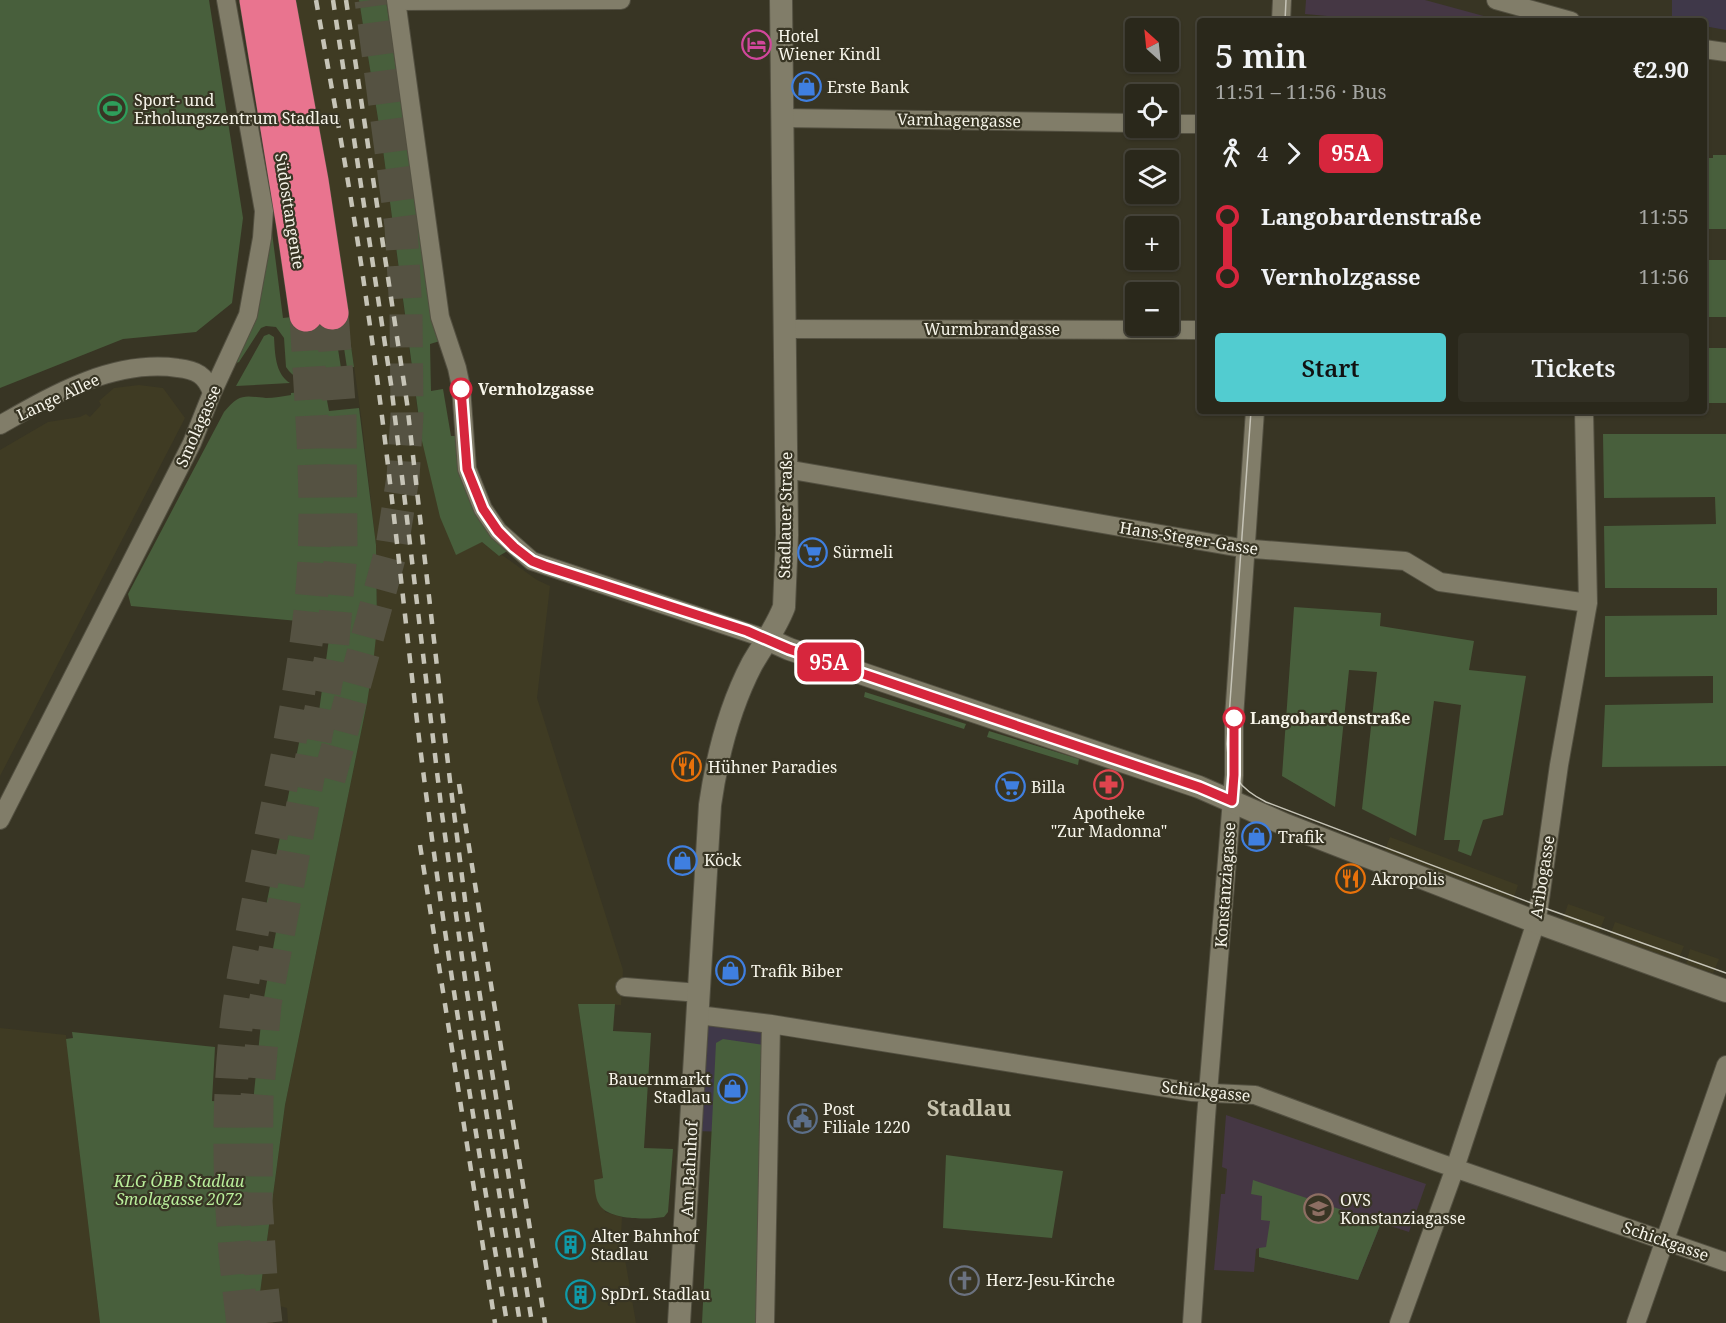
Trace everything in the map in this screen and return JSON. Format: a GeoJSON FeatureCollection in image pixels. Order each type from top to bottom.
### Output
{"type":"FeatureCollection","features":[{"type":"Feature","properties":{"kind":"highway","name":"Südosttangente"},"geometry":{"type":"LineString","coordinates":[[256,0],[289,202],[319,314],[312,181],[279,0]]}},
{"type":"Feature","properties":{"kind":"street","name":"Smolagasse"},"geometry":{"type":"LineString","coordinates":[[0,820],[192,443],[248,315],[262,238],[264,212],[226,0]]}},
{"type":"Feature","properties":{"kind":"street"},"geometry":{"type":"LineString","coordinates":[[621,0],[397,1],[440,317],[461,387],[467,469],[483,509],[498,531],[532,561],[545,566],[767,639],[789,649],[1199,787],[1286,825],[1536,922],[1726,991]]}},
{"type":"Feature","properties":{"kind":"street","name":"Stadlauer Straße"},"geometry":{"type":"LineString","coordinates":[[699,1004],[710,805],[721,741],[752,664],[784,607],[787,535],[781,0]]}},
{"type":"Feature","properties":{"kind":"street"},"geometry":{"type":"LineString","coordinates":[[1281,18],[1282,0]]}},
{"type":"Feature","properties":{"kind":"street"},"geometry":{"type":"LineString","coordinates":[[1496,0],[1559,18]]}},
{"type":"Feature","properties":{"kind":"street"},"geometry":{"type":"LineString","coordinates":[[1707,49],[1726,52]]}},
{"type":"Feature","properties":{"kind":"street","name":"Varnhagengasse"},"geometry":{"type":"LineString","coordinates":[[782,118],[1125,123]]}},
{"type":"Feature","properties":{"kind":"street"},"geometry":{"type":"LineString","coordinates":[[1179,124],[1197,124]]}},
{"type":"Feature","properties":{"kind":"street","name":"Wurmbrandgasse"},"geometry":{"type":"LineString","coordinates":[[784,329],[1197,330]]}},
{"type":"Feature","properties":{"kind":"street","name":"Lange Allee"},"geometry":{"type":"LineString","coordinates":[[0,425],[75,385],[123,370],[158,365],[183,369],[202,374],[212,393]]}},
{"type":"Feature","properties":{"kind":"street","name":"Konstanziagasse"},"geometry":{"type":"LineString","coordinates":[[1192,1323],[1234,775],[1234,718],[1255,414]]}},
{"type":"Feature","properties":{"kind":"street","name":"Aribogasse"},"geometry":{"type":"LineString","coordinates":[[1399,1323],[1455,1168],[1536,922],[1559,765],[1588,603],[1584,414]]}},
{"type":"Feature","properties":{"kind":"street","name":"Hans-Steger-Gasse"},"geometry":{"type":"LineString","coordinates":[[786,469],[1246,549],[1405,561],[1440,582],[1588,603]]}},
{"type":"Feature","properties":{"kind":"street"},"geometry":{"type":"LineString","coordinates":[[626,987],[699,1004]]}},
{"type":"Feature","properties":{"kind":"street","name":"Schickgasse"},"geometry":{"type":"LineString","coordinates":[[699,1004],[771,1024],[1192,1092],[1255,1095],[1455,1168],[1726,1262]]}},
{"type":"Feature","properties":{"kind":"street","name":"Am Bahnhof"},"geometry":{"type":"LineString","coordinates":[[679,1323],[699,1004]]}},
{"type":"Feature","properties":{"kind":"street"},"geometry":{"type":"LineString","coordinates":[[765,1323],[771,1024]]}},
{"type":"Feature","properties":{"kind":"street"},"geometry":{"type":"LineString","coordinates":[[1636,1323],[1726,1065]]}},
{"type":"Feature","properties":{"kind":"shaded area"},"geometry":{"type":"Polygon","coordinates":[[[294,0],[359,0],[383,150],[419,422],[440,517],[482,542],[499,556],[502,555],[537,580],[550,586],[537,698],[623,970],[621,1005],[578,1004],[603,1178],[605,1212],[622,1217],[621,1236],[636,1323],[288,1323],[287,1308],[276,1305],[273,1323],[256,1323],[285,1105],[367,703],[377,628],[376,545],[362,423],[341,273],[294,0]]]}},
{"type":"Feature","properties":{"kind":"shaded area"},"geometry":{"type":"Polygon","coordinates":[[[1306,0],[1425,0],[1491,18],[1327,18],[1327,16],[1305,14],[1306,0]]]}},
{"type":"Feature","properties":{"kind":"shaded area"},"geometry":{"type":"Polygon","coordinates":[[[1672,0],[1726,0],[1726,30],[1707,27],[1707,18],[1672,18],[1672,0]]]}},
{"type":"Feature","properties":{"kind":"shaded area"},"geometry":{"type":"Polygon","coordinates":[[[139,385],[163,388],[185,418],[0,776],[0,450],[48,422],[86,414],[90,417],[101,405],[99,401],[114,388],[139,385]]]}},
{"type":"Feature","properties":{"kind":"shaded area"},"geometry":{"type":"Polygon","coordinates":[[[1390,837],[1518,885],[1513,900],[1384,852],[1390,837]]]}},
{"type":"Feature","properties":{"kind":"shaded area"},"geometry":{"type":"Polygon","coordinates":[[[1568,904],[1605,917],[1599,932],[1563,919],[1568,904]]]}},
{"type":"Feature","properties":{"kind":"shaded area"},"geometry":{"type":"Polygon","coordinates":[[[1615,922],[1684,946],[1678,961],[1610,936],[1615,922]]]}},
{"type":"Feature","properties":{"kind":"shaded area"},"geometry":{"type":"Polygon","coordinates":[[[1690,949],[1719,959],[1713,973],[1686,964],[1690,949]]]}},
{"type":"Feature","properties":{"kind":"shaded area","name":"Bauernmarkt Stadlau"},"geometry":{"type":"Polygon","coordinates":[[[698,1015],[771,1024],[769,1133],[691,1131],[698,1015]]]}},
{"type":"Feature","properties":{"kind":"shaded area"},"geometry":{"type":"Polygon","coordinates":[[[0,1028],[66,1035],[100,1323],[0,1323],[0,1028]]]}},
{"type":"Feature","properties":{"kind":"shaded area","name":"OVS Konstanziagasse"},"geometry":{"type":"Polygon","coordinates":[[[1226,1115],[1426,1184],[1409,1232],[1381,1223],[1358,1280],[1259,1257],[1259,1248],[1256,1249],[1254,1272],[1214,1270],[1221,1194],[1225,1194],[1227,1169],[1222,1167],[1226,1115]]]}},
{"type":"Feature","properties":{"kind":"green space","name":"Sport- und Erholungszentrum Stadlau"},"geometry":{"type":"Polygon","coordinates":[[[0,0],[209,0],[243,218],[232,303],[196,332],[123,339],[0,388],[0,0]]]}},
{"type":"Feature","properties":{"kind":"green space"},"geometry":{"type":"Polygon","coordinates":[[[359,0],[386,0],[423,255],[440,341],[430,344],[431,391],[443,389],[451,436],[458,436],[509,550],[499,556],[482,542],[456,555],[440,517],[422,441],[383,150],[359,0]]]}},
{"type":"Feature","properties":{"kind":"green space"},"geometry":{"type":"Polygon","coordinates":[[[1713,155],[1726,155],[1726,229],[1707,229],[1707,158],[1713,158],[1713,155]]]}},
{"type":"Feature","properties":{"kind":"green space"},"geometry":{"type":"Polygon","coordinates":[[[270,217],[283,318],[346,311],[354,367],[347,368],[344,348],[338,349],[341,368],[322,370],[324,381],[303,380],[290,372],[286,367],[284,338],[276,327],[261,328],[239,362],[234,364],[270,217]]]}},
{"type":"Feature","properties":{"kind":"green space"},"geometry":{"type":"Polygon","coordinates":[[[1707,260],[1726,260],[1726,317],[1707,317],[1707,260]]]}},
{"type":"Feature","properties":{"kind":"green space"},"geometry":{"type":"Polygon","coordinates":[[[269,334],[274,337],[281,374],[290,383],[236,386],[264,336],[269,334]]]}},
{"type":"Feature","properties":{"kind":"green space"},"geometry":{"type":"Polygon","coordinates":[[[1707,348],[1726,348],[1726,403],[1707,403],[1707,348]]]}},
{"type":"Feature","properties":{"kind":"green space","name":"KLG ÖBB Stadlau Smolagasse 2072"},"geometry":{"type":"Polygon","coordinates":[[[325,390],[329,411],[359,408],[376,545],[377,628],[367,703],[285,1105],[256,1323],[100,1323],[66,1039],[73,1038],[72,1032],[215,1047],[212,1101],[253,1103],[263,1003],[280,910],[266,906],[303,723],[317,726],[331,624],[131,606],[128,594],[229,406],[243,397],[272,398],[291,395],[291,393],[325,390]]]}},
{"type":"Feature","properties":{"kind":"green space"},"geometry":{"type":"Polygon","coordinates":[[[1603,434],[1726,434],[1726,766],[1602,767],[1605,705],[1713,703],[1713,676],[1605,677],[1605,616],[1717,615],[1717,588],[1605,588],[1604,526],[1716,524],[1715,497],[1604,498],[1603,434]]]}},
{"type":"Feature","properties":{"kind":"green space"},"geometry":{"type":"Polygon","coordinates":[[[1294,607],[1381,613],[1380,626],[1474,641],[1469,670],[1526,676],[1503,815],[1483,820],[1471,856],[1458,851],[1460,840],[1444,840],[1461,705],[1434,701],[1416,836],[1362,809],[1377,672],[1349,670],[1335,807],[1282,776],[1294,607]]]}},
{"type":"Feature","properties":{"kind":"green space"},"geometry":{"type":"Polygon","coordinates":[[[865,692],[966,724],[964,729],[864,697],[865,692]]]}},
{"type":"Feature","properties":{"kind":"green space"},"geometry":{"type":"Polygon","coordinates":[[[989,731],[1079,759],[1078,765],[987,737],[989,731]]]}},
{"type":"Feature","properties":{"kind":"green space"},"geometry":{"type":"Polygon","coordinates":[[[578,1004],[615,1004],[613,1031],[651,1033],[644,1148],[673,1149],[668,1212],[664,1217],[619,1216],[603,1209],[598,1202],[594,1180],[603,1178],[578,1004]]]}},
{"type":"Feature","properties":{"kind":"green space"},"geometry":{"type":"Polygon","coordinates":[[[723,1039],[764,1045],[757,1323],[702,1323],[716,1043],[723,1039]]]}},
{"type":"Feature","properties":{"kind":"green space"},"geometry":{"type":"Polygon","coordinates":[[[946,1155],[1063,1171],[1052,1238],[943,1228],[946,1155]]]}},
{"type":"Feature","properties":{"kind":"green space"},"geometry":{"type":"Polygon","coordinates":[[[1253,1180],[1381,1223],[1358,1280],[1259,1257],[1259,1248],[1266,1247],[1270,1221],[1261,1220],[1262,1196],[1251,1194],[1253,1180]]]}},
{"type":"Feature","properties":{"kind":"tunnel"},"geometry":{"type":"LineString","coordinates":[[329,779],[392,547],[403,477],[407,415],[406,313],[401,226],[371,0]]}},
{"type":"Feature","properties":{"kind":"tunnel"},"geometry":{"type":"LineString","coordinates":[[266,1323],[256,1201],[257,1098],[265,1004],[332,651],[341,552],[340,416],[332,313]]}},
{"type":"Feature","properties":{"kind":"tunnel"},"geometry":{"type":"LineString","coordinates":[[243,1323],[230,1176],[233,1065],[242,984],[293,724],[310,611],[315,500],[306,315]]}},
{"type":"Feature","properties":{"kind":"tram line"},"geometry":{"type":"LineString","coordinates":[[1285,18],[1286,0]]}},
{"type":"Feature","properties":{"kind":"tram line"},"geometry":{"type":"LineString","coordinates":[[1251,414],[1227,744],[1230,764],[1242,786],[1266,802],[1539,906],[1726,973]]}},
{"type":"Feature","properties":{"kind":"railway"},"geometry":{"type":"LineString","coordinates":[[316,0],[362,267],[382,413],[438,885],[507,1323]]}},
{"type":"Feature","properties":{"kind":"railway"},"geometry":{"type":"LineString","coordinates":[[333,0],[391,384],[442,814],[466,986],[520,1323]]}},
{"type":"Feature","properties":{"kind":"railway"},"geometry":{"type":"LineString","coordinates":[[346,0],[407,403],[466,908],[532,1323]]}},
{"type":"Feature","properties":{"kind":"railway"},"geometry":{"type":"LineString","coordinates":[[459,784],[545,1323]]}},
{"type":"Feature","properties":{"kind":"railway"},"geometry":{"type":"LineString","coordinates":[[420,845],[495,1323]]}},
{"type":"Feature","properties":{"kind":"bus line","name":"95A"},"geometry":{"type":"LineString","coordinates":[[461,389],[467,469],[483,509],[498,531],[532,561],[747,631],[789,649],[1199,787],[1232,801],[1234,718]]}},
{"type":"Feature","properties":{"kind":"place","name":"Hotel Wiener Kindl"},"geometry":{"type":"Point","coordinates":[757,45]}},
{"type":"Feature","properties":{"kind":"place","name":"Erste Bank"},"geometry":{"type":"Point","coordinates":[806,87]}},
{"type":"Feature","properties":{"kind":"place","name":"Sport- und Erholungszentrum Stadlau"},"geometry":{"type":"Point","coordinates":[113,109]}},
{"type":"Feature","properties":{"kind":"place","name":"Vernholzgasse"},"geometry":{"type":"Point","coordinates":[461,389]}},
{"type":"Feature","properties":{"kind":"place","name":"Sürmeli"},"geometry":{"type":"Point","coordinates":[812,552]}},
{"type":"Feature","properties":{"kind":"place","name":"Langobardenstraße"},"geometry":{"type":"Point","coordinates":[1234,718]}},
{"type":"Feature","properties":{"kind":"place","name":"Hühner Paradies"},"geometry":{"type":"Point","coordinates":[687,767]}},
{"type":"Feature","properties":{"kind":"place","name":"Apotheke \"Zur Madonna\""},"geometry":{"type":"Point","coordinates":[1109,785]}},
{"type":"Feature","properties":{"kind":"place","name":"Billa"},"geometry":{"type":"Point","coordinates":[1010,787]}},
{"type":"Feature","properties":{"kind":"place","name":"Trafik"},"geometry":{"type":"Point","coordinates":[1257,837]}},
{"type":"Feature","properties":{"kind":"place","name":"Köck"},"geometry":{"type":"Point","coordinates":[683,860]}},
{"type":"Feature","properties":{"kind":"place","name":"Akropolis"},"geometry":{"type":"Point","coordinates":[1350,879]}},
{"type":"Feature","properties":{"kind":"place","name":"Trafik Biber"},"geometry":{"type":"Point","coordinates":[730,971]}},
{"type":"Feature","properties":{"kind":"place","name":"Bauernmarkt Stadlau"},"geometry":{"type":"Point","coordinates":[732,1088]}},
{"type":"Feature","properties":{"kind":"place","name":"Post Filiale 1220"},"geometry":{"type":"Point","coordinates":[802,1118]}},
{"type":"Feature","properties":{"kind":"place","name":"OVS Konstanziagasse"},"geometry":{"type":"Point","coordinates":[1319,1209]}},
{"type":"Feature","properties":{"kind":"place","name":"Alter Bahnhof Stadlau"},"geometry":{"type":"Point","coordinates":[570,1245]}},
{"type":"Feature","properties":{"kind":"place","name":"Herz-Jesu-Kirche"},"geometry":{"type":"Point","coordinates":[965,1280]}},
{"type":"Feature","properties":{"kind":"place","name":"SpDrL Stadlau"},"geometry":{"type":"Point","coordinates":[580,1294]}},
{"type":"Feature","properties":{"kind":"district","name":"Stadlau"},"geometry":{"type":"Point","coordinates":[969,1107]}}]}
